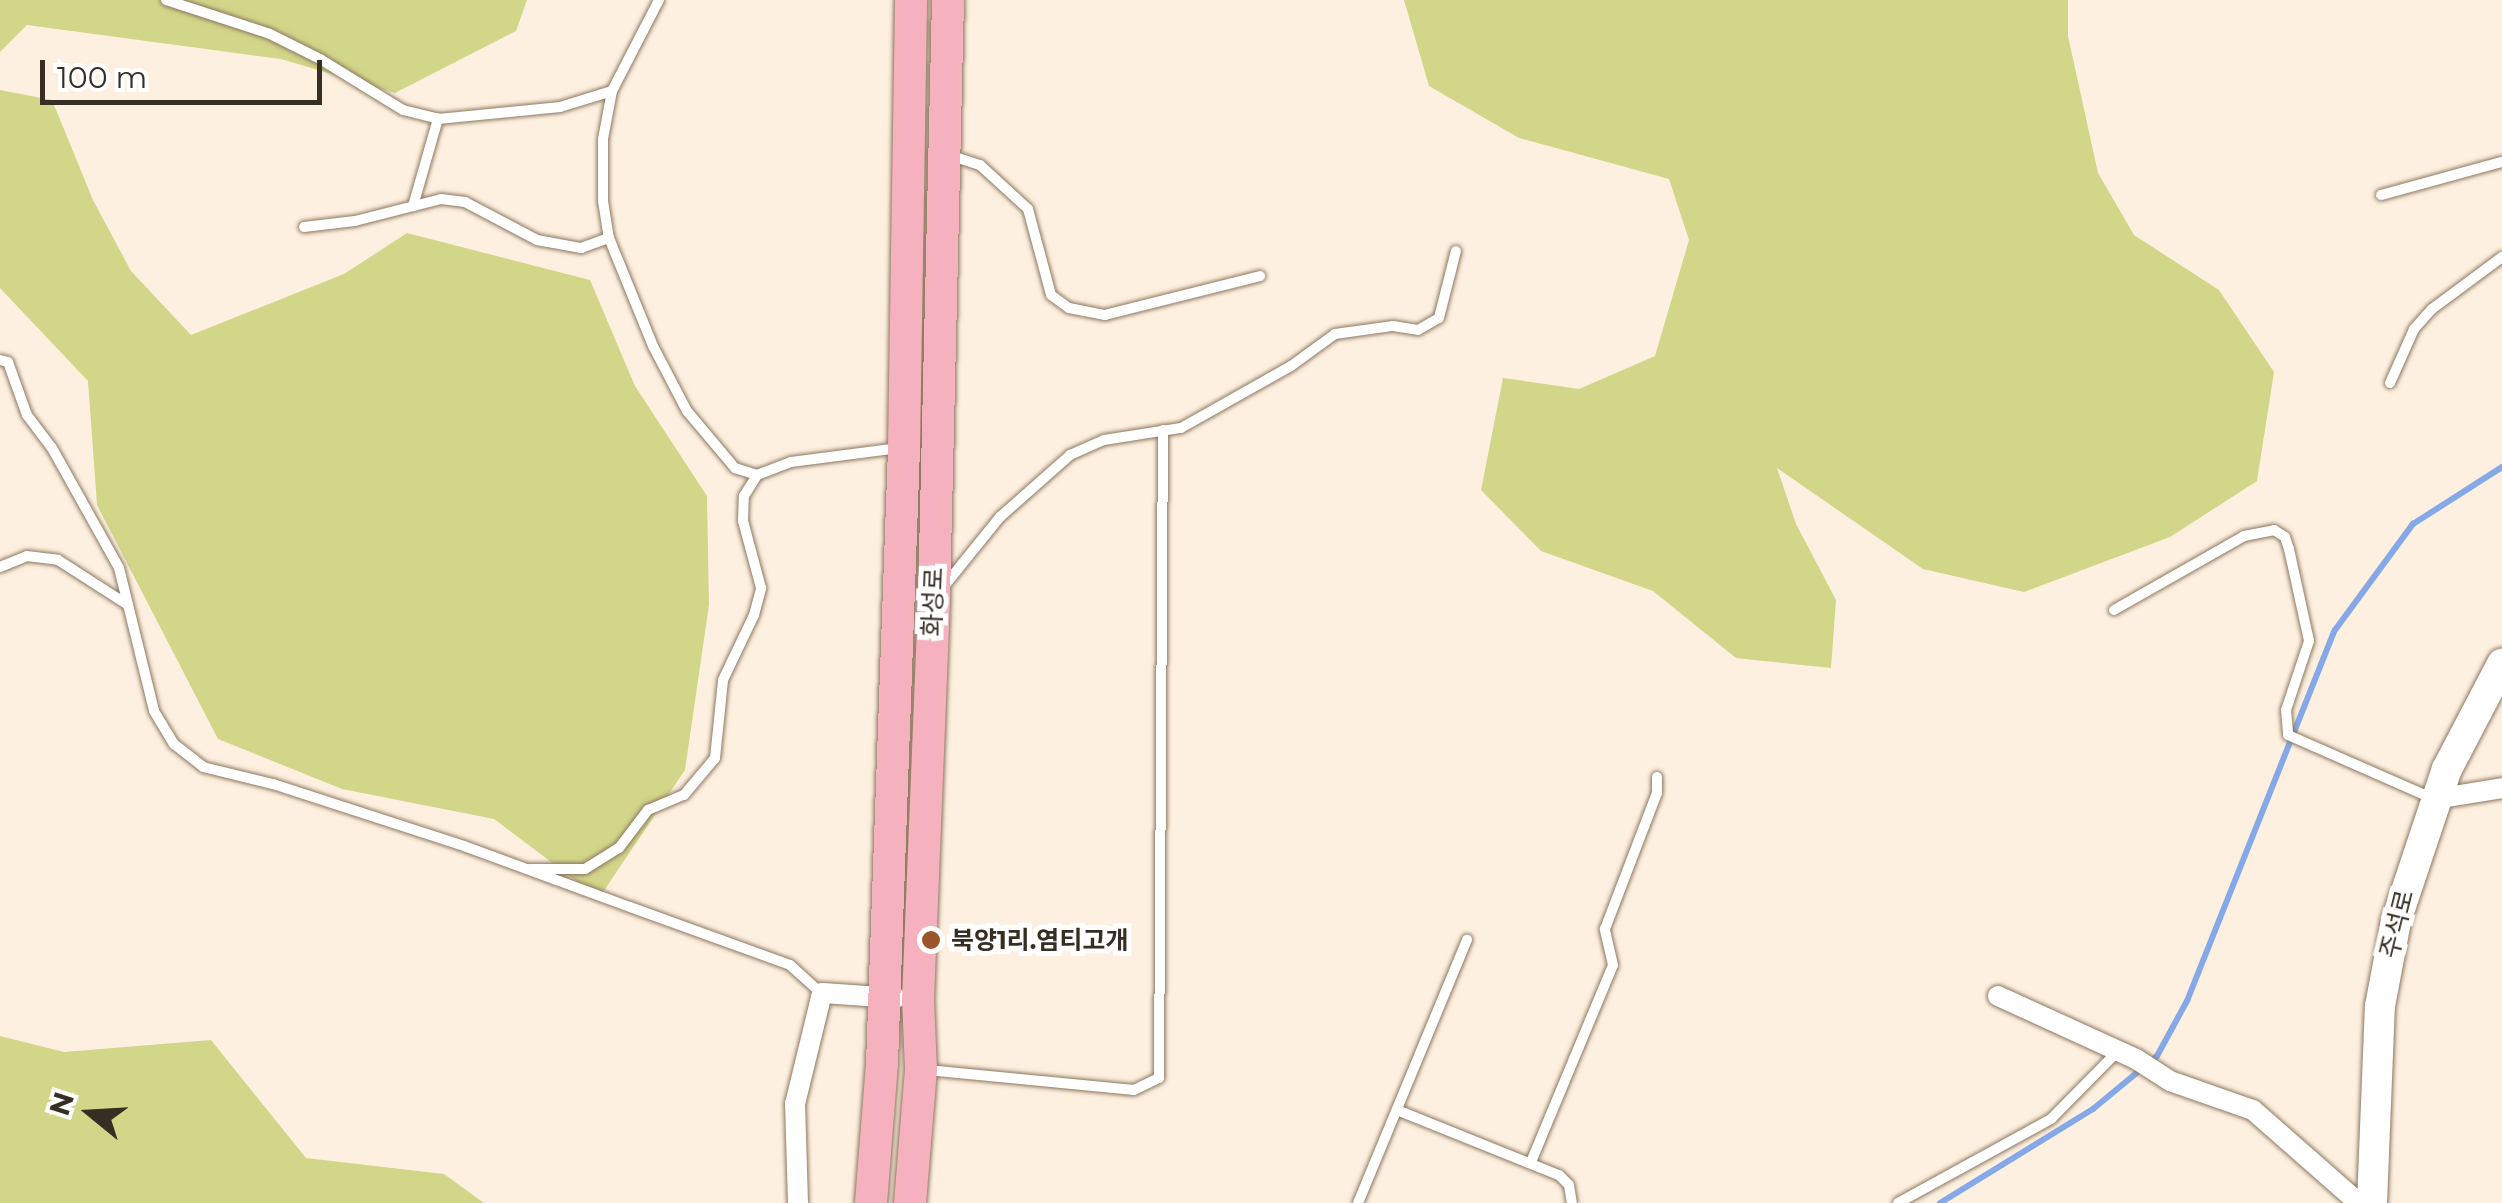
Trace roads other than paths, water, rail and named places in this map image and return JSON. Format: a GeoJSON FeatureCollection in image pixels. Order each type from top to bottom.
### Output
{"type":"FeatureCollection","features":[{"type":"Feature","properties":{"kind":"main road","name":"화성로"},"geometry":{"type":"LineString","coordinates":[[871,1203],[884,998],[904,448],[911,0]]}},
{"type":"Feature","properties":{"kind":"main road","name":"화성로"},"geometry":{"type":"LineString","coordinates":[[910,1203],[921,1070],[918,1000],[934,598],[948,0]]}},
{"type":"Feature","properties":{"kind":"main road","name":"주석로"},"geometry":{"type":"LineString","coordinates":[[2372,1203],[2377,1045],[2386,964],[2435,799],[2464,730],[2502,664]]}},
{"type":"Feature","properties":{"kind":"street"},"geometry":{"type":"LineString","coordinates":[[2435,799],[2502,788]]}},
{"type":"Feature","properties":{"kind":"street"},"geometry":{"type":"LineString","coordinates":[[798,1203],[795,1104],[822,993],[918,1000]]}},
{"type":"Feature","properties":{"kind":"street"},"geometry":{"type":"LineString","coordinates":[[1998,996],[2127,1055],[2170,1080],[2253,1110],[2360,1203]]}},
{"type":"Feature","properties":{"kind":"lane"},"geometry":{"type":"LineString","coordinates":[[166,0],[270,34],[320,58],[403,110],[438,119],[560,107],[612,91]]}},
{"type":"Feature","properties":{"kind":"lane"},"geometry":{"type":"LineString","coordinates":[[658,0],[612,91],[603,139],[603,201],[608,238],[654,346],[687,411],[735,468],[757,475]]}},
{"type":"Feature","properties":{"kind":"lane"},"geometry":{"type":"LineString","coordinates":[[413,206],[438,119]]}},
{"type":"Feature","properties":{"kind":"lane"},"geometry":{"type":"LineString","coordinates":[[943,154],[980,164],[1028,209],[1051,295],[1070,308],[1105,316],[1260,276]]}},
{"type":"Feature","properties":{"kind":"lane"},"geometry":{"type":"LineString","coordinates":[[2381,195],[2502,162]]}},
{"type":"Feature","properties":{"kind":"lane"},"geometry":{"type":"LineString","coordinates":[[304,227],[441,199],[465,202],[536,240],[581,248],[608,238]]}},
{"type":"Feature","properties":{"kind":"lane"},"geometry":{"type":"LineString","coordinates":[[934,598],[1000,517],[1070,454],[1104,440],[1181,428],[1217,410],[1335,334],[1393,326],[1418,330],[1439,318],[1456,251]]}},
{"type":"Feature","properties":{"kind":"lane"},"geometry":{"type":"LineString","coordinates":[[2390,384],[2414,328],[2432,309],[2502,256]]}},
{"type":"Feature","properties":{"kind":"lane"},"geometry":{"type":"LineString","coordinates":[[0,360],[8,362],[28,415],[52,448],[120,568],[154,710],[174,744],[203,767],[273,784],[790,965],[822,993]]}},
{"type":"Feature","properties":{"kind":"lane"},"geometry":{"type":"LineString","coordinates":[[921,1070],[1134,1090],[1159,1078],[1163,430]]}},
{"type":"Feature","properties":{"kind":"lane"},"geometry":{"type":"LineString","coordinates":[[524,869],[585,869],[619,848],[648,810],[684,795],[715,758],[723,680],[754,615],[761,588],[743,521],[744,496],[757,475],[792,462],[904,448]]}},
{"type":"Feature","properties":{"kind":"lane"},"geometry":{"type":"LineString","coordinates":[[2114,610],[2244,536],[2261,529],[2285,537],[2309,641],[2286,710],[2288,735],[2314,750],[2359,764],[2435,799]]}},
{"type":"Feature","properties":{"kind":"lane"},"geometry":{"type":"LineString","coordinates":[[0,567],[27,556],[58,560],[128,605]]}},
{"type":"Feature","properties":{"kind":"lane"},"geometry":{"type":"LineString","coordinates":[[1531,1162],[1613,965],[1605,929],[1656,792],[1657,777]]}},
{"type":"Feature","properties":{"kind":"lane"},"geometry":{"type":"LineString","coordinates":[[1358,1203],[1467,940]]}},
{"type":"Feature","properties":{"kind":"lane"},"geometry":{"type":"LineString","coordinates":[[1898,1203],[2051,1119],[2127,1055]]}},
{"type":"Feature","properties":{"kind":"lane"},"geometry":{"type":"LineString","coordinates":[[1396,1110],[1559,1174],[1570,1184],[1572,1203]]}},
{"type":"Feature","properties":{"kind":"waterway"},"geometry":{"type":"LineString","coordinates":[[1940,1203],[2093,1109],[2157,1056],[2187,1001],[2335,630],[2413,524],[2502,467]]}},
{"type":"Feature","properties":{"kind":"place","name":"북양1리.염티고개"},"geometry":{"type":"Point","coordinates":[931,940]}}]}
